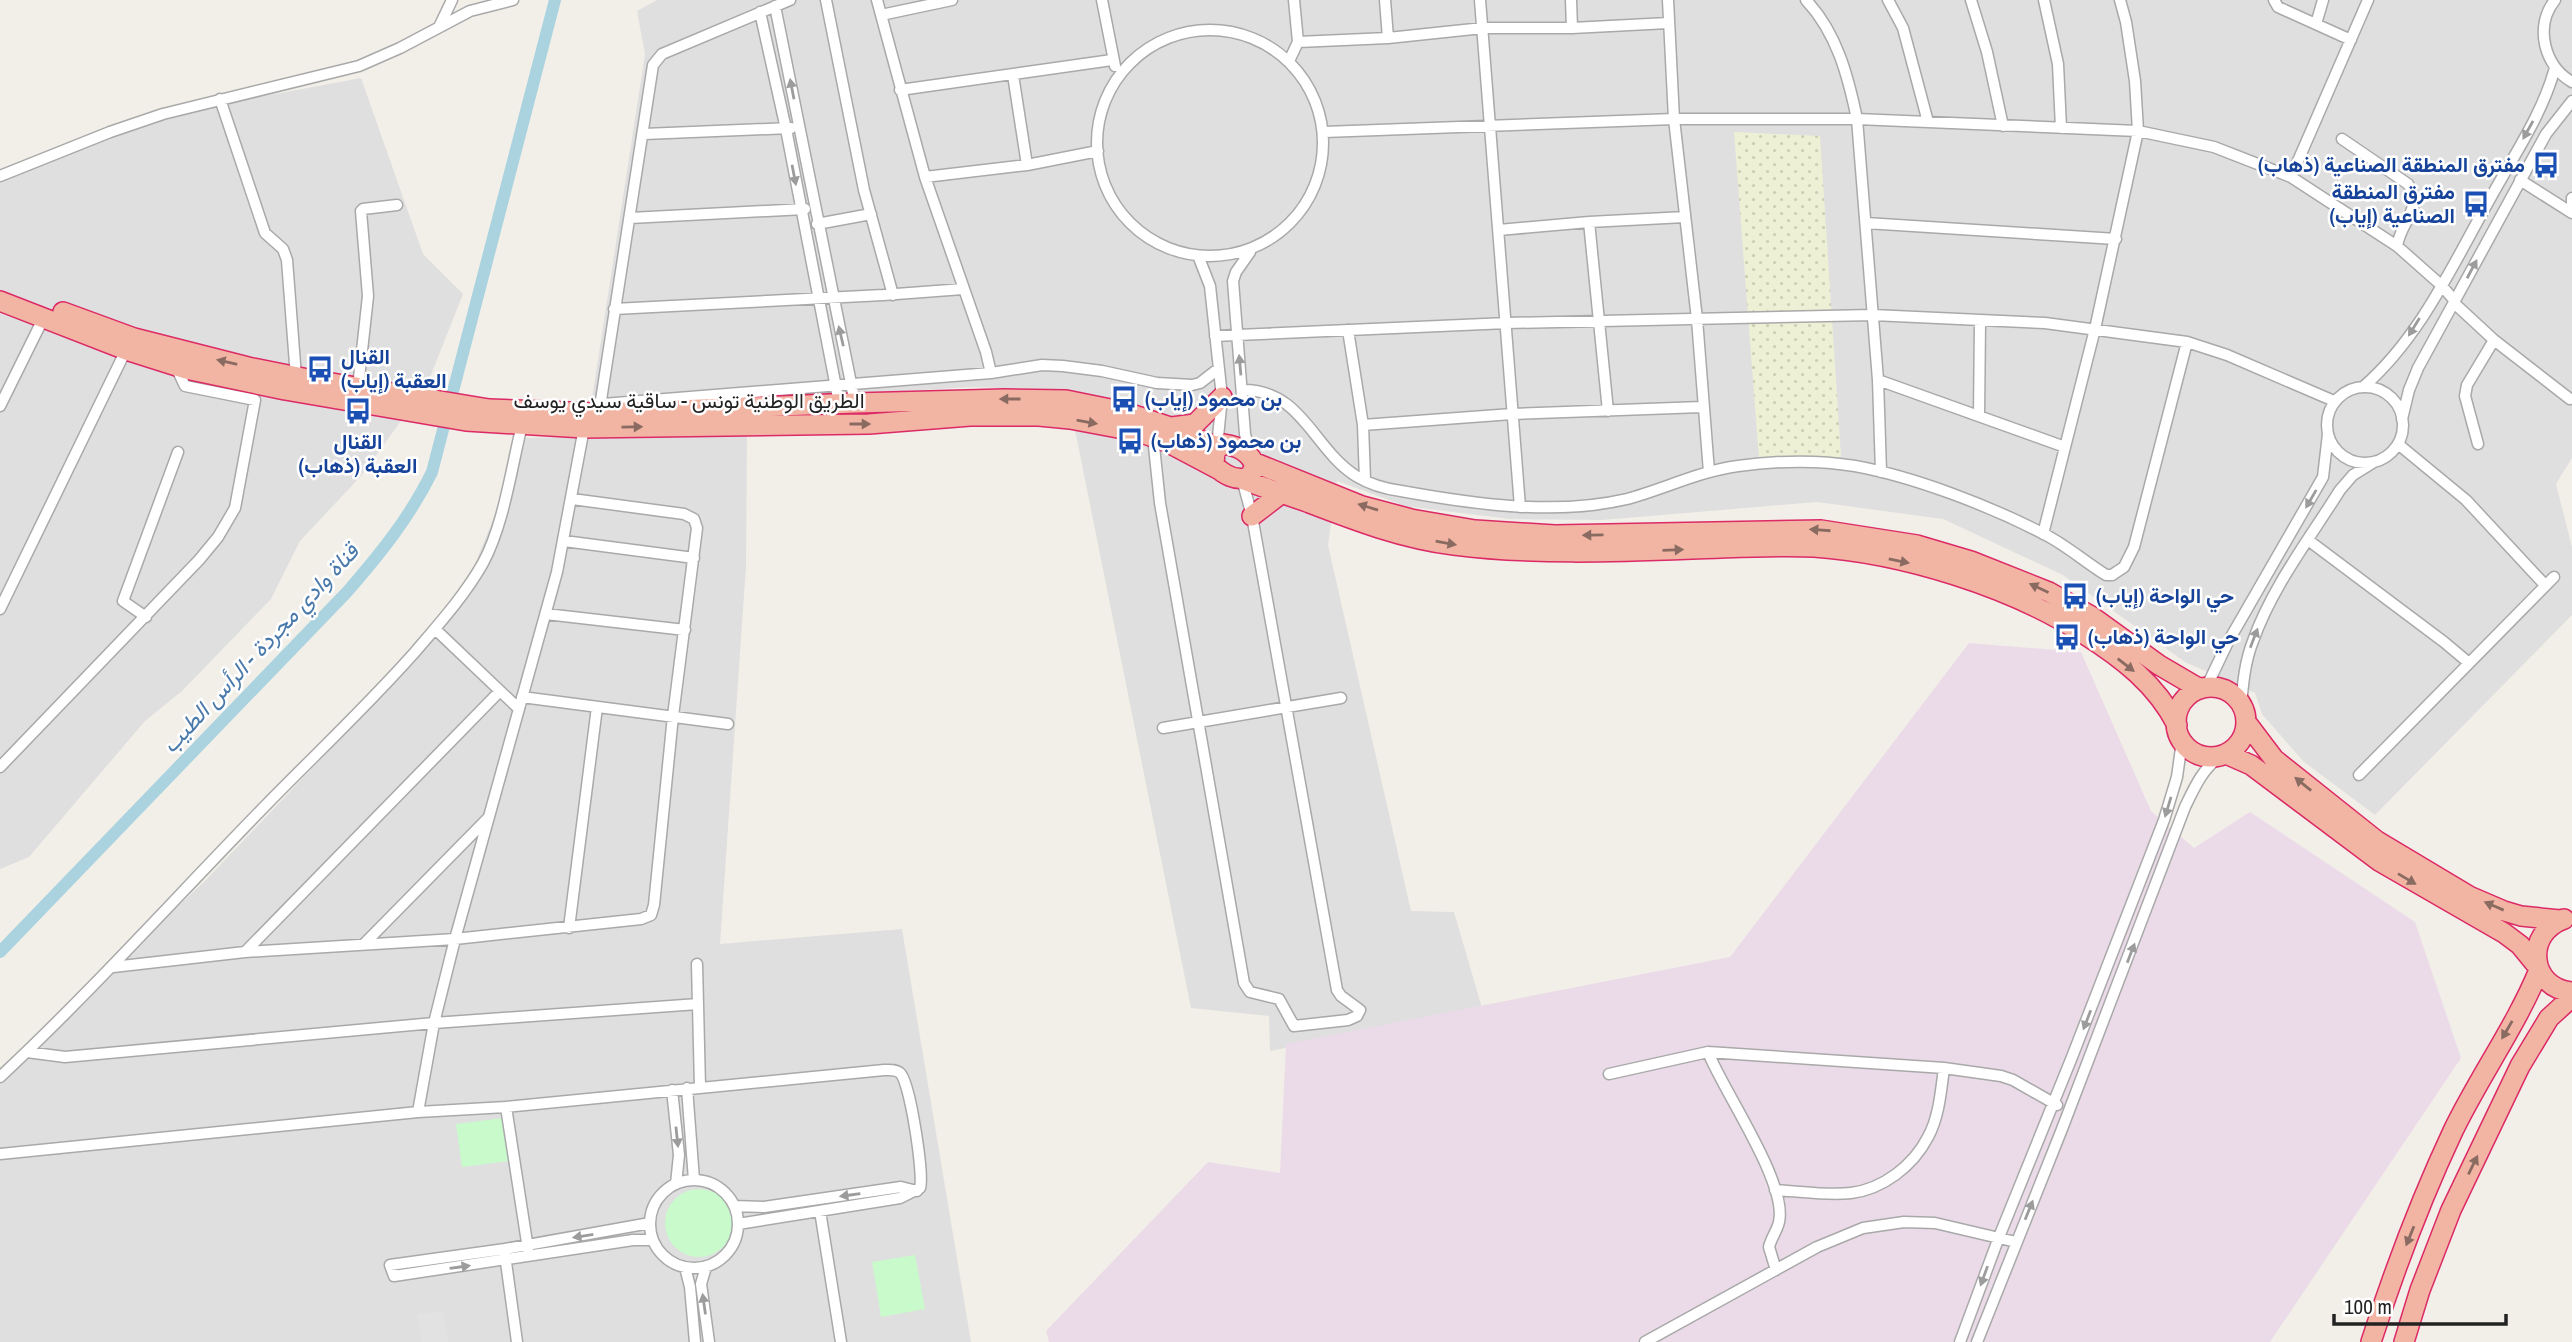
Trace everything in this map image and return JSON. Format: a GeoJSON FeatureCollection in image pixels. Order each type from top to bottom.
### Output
{"type":"FeatureCollection","features":[{"type":"Feature","properties":{"kind":"highway","name":"الطريق الوطنية تونس - ساقية سيدي يوسف"},"geometry":{"type":"LineString","coordinates":[[0,287],[134,338],[296,377],[358,387],[414,405]]}},
{"type":"Feature","properties":{"kind":"highway","name":"الطريق الوطنية تونس - ساقية سيدي يوسف"},"geometry":{"type":"LineString","coordinates":[[0,301],[126,351],[176,366],[285,390],[414,405],[522,425],[584,428],[869,424],[958,416],[1015,415],[1070,419],[1119,427],[1153,437],[1242,480]]}},
{"type":"Feature","properties":{"kind":"highway","name":"الطريق الوطنية تونس - ساقية سيدي يوسف"},"geometry":{"type":"LineString","coordinates":[[468,413],[533,412],[845,394],[1066,400],[1125,412],[1217,447],[1228,445],[1252,459]]}},
{"type":"Feature","properties":{"kind":"highway"},"geometry":{"type":"LineString","coordinates":[[1170,427],[1195,424],[1222,397]]}},
{"type":"Feature","properties":{"kind":"highway"},"geometry":{"type":"LineString","coordinates":[[1217,447],[1213,458],[1218,469]]}},
{"type":"Feature","properties":{"kind":"highway"},"geometry":{"type":"LineString","coordinates":[[1242,480],[1252,475],[1252,459],[1285,477],[1362,506],[1411,519],[1475,530],[1555,535],[1821,530],[1917,545],[1983,565],[2049,592],[2091,616],[2159,665],[2203,688],[2226,691],[2244,713],[2263,747],[2290,774],[2387,848],[2469,896],[2504,911],[2521,916],[2568,917]]}},
{"type":"Feature","properties":{"kind":"highway"},"geometry":{"type":"LineString","coordinates":[[1242,480],[1382,529],[1451,545],[1579,552],[1815,547],[1925,566],[2001,593],[2076,629],[2132,669],[2155,690],[2190,749],[2200,755],[2211,757],[2224,754],[2239,744],[2244,713]]}},
{"type":"Feature","properties":{"kind":"highway"},"geometry":{"type":"LineString","coordinates":[[1252,516],[1282,493]]}},
{"type":"Feature","properties":{"kind":"highway"},"geometry":{"type":"LineString","coordinates":[[2179,733],[2178,714],[2182,703],[2203,688]]}},
{"type":"Feature","properties":{"kind":"highway"},"geometry":{"type":"LineString","coordinates":[[2224,754],[2251,765],[2379,862],[2504,933],[2520,945],[2546,980],[2554,987],[2572,994],[2549,1018],[2520,1066],[2451,1210],[2403,1342]]}},
{"type":"Feature","properties":{"kind":"highway"},"geometry":{"type":"LineString","coordinates":[[2371,1342],[2388,1290],[2453,1132],[2508,1029],[2529,996],[2539,969],[2536,956],[2543,934],[2568,917]]}},
{"type":"Feature","properties":{"kind":"street"},"geometry":{"type":"LineString","coordinates":[[437,29],[452,0]]}},
{"type":"Feature","properties":{"kind":"street"},"geometry":{"type":"LineString","coordinates":[[0,176],[110,132],[220,99],[359,66],[470,11],[513,0]]}},
{"type":"Feature","properties":{"kind":"street"},"geometry":{"type":"LineString","coordinates":[[600,408],[653,65],[657,58],[790,0]]}},
{"type":"Feature","properties":{"kind":"street"},"geometry":{"type":"LineString","coordinates":[[826,0],[850,124],[893,295]]}},
{"type":"Feature","properties":{"kind":"street"},"geometry":{"type":"LineString","coordinates":[[877,0],[925,177],[991,373]]}},
{"type":"Feature","properties":{"kind":"street"},"geometry":{"type":"LineString","coordinates":[[881,15],[952,0]]}},
{"type":"Feature","properties":{"kind":"street"},"geometry":{"type":"LineString","coordinates":[[1102,0],[1112,60],[1119,74]]}},
{"type":"Feature","properties":{"kind":"street"},"geometry":{"type":"LineString","coordinates":[[1289,61],[1298,42],[1294,0]]}},
{"type":"Feature","properties":{"kind":"street"},"geometry":{"type":"LineString","coordinates":[[1385,0],[1388,38]]}},
{"type":"Feature","properties":{"kind":"street"},"geometry":{"type":"LineString","coordinates":[[1480,0],[1520,507]]}},
{"type":"Feature","properties":{"kind":"street"},"geometry":{"type":"LineString","coordinates":[[1571,0],[1572,28]]}},
{"type":"Feature","properties":{"kind":"street"},"geometry":{"type":"LineString","coordinates":[[1668,0],[1674,119],[1697,319],[1709,472]]}},
{"type":"Feature","properties":{"kind":"street"},"geometry":{"type":"LineString","coordinates":[[1806,0],[1820,17],[1840,54],[1849,79],[1857,120],[1878,380],[1881,472]]}},
{"type":"Feature","properties":{"kind":"street"},"geometry":{"type":"LineString","coordinates":[[1888,0],[1903,28],[1927,122]]}},
{"type":"Feature","properties":{"kind":"street"},"geometry":{"type":"LineString","coordinates":[[1972,0],[2003,125]]}},
{"type":"Feature","properties":{"kind":"street"},"geometry":{"type":"LineString","coordinates":[[2044,0],[2058,64],[2060,128]]}},
{"type":"Feature","properties":{"kind":"street"},"geometry":{"type":"LineString","coordinates":[[2043,534],[2095,329],[2138,131],[2135,81],[2120,0]]}},
{"type":"Feature","properties":{"kind":"street"},"geometry":{"type":"LineString","coordinates":[[2274,0],[2278,7],[2351,40]]}},
{"type":"Feature","properties":{"kind":"street"},"geometry":{"type":"LineString","coordinates":[[2316,24],[2323,0]]}},
{"type":"Feature","properties":{"kind":"street"},"geometry":{"type":"LineString","coordinates":[[2291,177],[2368,0]]}},
{"type":"Feature","properties":{"kind":"street"},"geometry":{"type":"LineString","coordinates":[[2549,2],[2543,26],[2545,48],[2555,68],[2572,82]]}},
{"type":"Feature","properties":{"kind":"street"},"geometry":{"type":"LineString","coordinates":[[775,6],[832,298],[845,394]]}},
{"type":"Feature","properties":{"kind":"street"},"geometry":{"type":"LineString","coordinates":[[760,12],[786,129],[818,298],[845,394]]}},
{"type":"Feature","properties":{"kind":"street"},"geometry":{"type":"LineString","coordinates":[[1298,42],[1388,38],[1483,28],[1572,28],[1668,23]]}},
{"type":"Feature","properties":{"kind":"street"},"geometry":{"type":"LineString","coordinates":[[1197,30],[1238,33],[1256,39],[1289,61],[1300,72],[1318,104],[1324,132],[1320,166],[1308,198],[1294,220],[1276,236],[1251,251],[1214,260],[1184,254],[1149,237],[1126,218],[1109,193],[1100,167],[1097,133],[1103,106],[1119,74],[1147,49],[1170,37],[1197,30]]}},
{"type":"Feature","properties":{"kind":"street"},"geometry":{"type":"LineString","coordinates":[[900,90],[1112,60]]}},
{"type":"Feature","properties":{"kind":"street"},"geometry":{"type":"LineString","coordinates":[[2363,387],[2394,358],[2441,285],[2544,103],[2555,68]]}},
{"type":"Feature","properties":{"kind":"street"},"geometry":{"type":"LineString","coordinates":[[1013,75],[1027,165]]}},
{"type":"Feature","properties":{"kind":"street"},"geometry":{"type":"LineString","coordinates":[[220,99],[265,233],[283,249],[287,260],[296,377]]}},
{"type":"Feature","properties":{"kind":"street"},"geometry":{"type":"LineString","coordinates":[[2244,713],[2244,678],[2252,641],[2265,611],[2344,484],[2391,452],[2398,444],[2409,390],[2418,368],[2546,134],[2572,102]]}},
{"type":"Feature","properties":{"kind":"street"},"geometry":{"type":"LineString","coordinates":[[1324,132],[1674,119],[1857,120],[2138,131],[2214,146],[2291,177],[2397,246],[2441,285],[2454,302],[2494,340],[2570,399]]}},
{"type":"Feature","properties":{"kind":"street"},"geometry":{"type":"LineString","coordinates":[[644,134],[799,127]]}},
{"type":"Feature","properties":{"kind":"street"},"geometry":{"type":"LineString","coordinates":[[2342,139],[2408,184],[2415,195],[2414,208],[2400,231],[2397,246]]}},
{"type":"Feature","properties":{"kind":"street"},"geometry":{"type":"LineString","coordinates":[[925,177],[1027,165],[1098,151]]}},
{"type":"Feature","properties":{"kind":"street"},"geometry":{"type":"LineString","coordinates":[[2520,180],[2572,211]]}},
{"type":"Feature","properties":{"kind":"street"},"geometry":{"type":"LineString","coordinates":[[2572,198],[2572,211]]}},
{"type":"Feature","properties":{"kind":"street"},"geometry":{"type":"LineString","coordinates":[[358,387],[368,296],[361,211],[397,205]]}},
{"type":"Feature","properties":{"kind":"street"},"geometry":{"type":"LineString","coordinates":[[630,218],[814,208]]}},
{"type":"Feature","properties":{"kind":"street"},"geometry":{"type":"LineString","coordinates":[[817,224],[871,214]]}},
{"type":"Feature","properties":{"kind":"street"},"geometry":{"type":"LineString","coordinates":[[1499,230],[1685,217]]}},
{"type":"Feature","properties":{"kind":"street"},"geometry":{"type":"LineString","coordinates":[[1588,222],[1608,411]]}},
{"type":"Feature","properties":{"kind":"street"},"geometry":{"type":"LineString","coordinates":[[1866,223],[2116,239]]}},
{"type":"Feature","properties":{"kind":"street"},"geometry":{"type":"LineString","coordinates":[[1251,251],[1234,277],[1245,434],[1252,459]]}},
{"type":"Feature","properties":{"kind":"street"},"geometry":{"type":"LineString","coordinates":[[1199,258],[1210,286],[1222,397],[1217,447]]}},
{"type":"Feature","properties":{"kind":"street"},"geometry":{"type":"LineString","coordinates":[[614,309],[964,289]]}},
{"type":"Feature","properties":{"kind":"street"},"geometry":{"type":"LineString","coordinates":[[1215,336],[1507,323],[1873,315],[2045,323],[2187,342],[2227,355],[2334,401]]}},
{"type":"Feature","properties":{"kind":"street"},"geometry":{"type":"LineString","coordinates":[[0,406],[43,318]]}},
{"type":"Feature","properties":{"kind":"street"},"geometry":{"type":"LineString","coordinates":[[1979,416],[1980,321]]}},
{"type":"Feature","properties":{"kind":"street"},"geometry":{"type":"LineString","coordinates":[[1348,330],[1363,425],[1365,480]]}},
{"type":"Feature","properties":{"kind":"street"},"geometry":{"type":"LineString","coordinates":[[2478,444],[2465,396],[2468,385],[2494,340]]}},
{"type":"Feature","properties":{"kind":"street"},"geometry":{"type":"LineString","coordinates":[[1242,390],[1266,391],[1290,406],[1335,458],[1353,474],[1399,491],[1520,507],[1581,506],[1625,499],[1709,472],[1738,466],[1800,463],[1854,466],[1881,472],[1982,507],[2043,534],[2106,575],[2118,573],[2124,567],[2138,533],[2187,342]]}},
{"type":"Feature","properties":{"kind":"street"},"geometry":{"type":"LineString","coordinates":[[0,609],[5,587],[126,351]]}},
{"type":"Feature","properties":{"kind":"street"},"geometry":{"type":"LineString","coordinates":[[0,767],[146,617],[206,551],[228,522],[240,492],[255,400],[186,386],[176,366]]}},
{"type":"Feature","properties":{"kind":"street"},"geometry":{"type":"LineString","coordinates":[[845,394],[1016,368],[1052,366],[1102,371],[1157,383],[1192,385],[1200,383],[1218,369]]}},
{"type":"Feature","properties":{"kind":"street"},"geometry":{"type":"LineString","coordinates":[[1878,380],[2065,447]]}},
{"type":"Feature","properties":{"kind":"street"},"geometry":{"type":"LineString","coordinates":[[2203,688],[2323,477],[2329,410],[2334,401],[2349,390],[2375,388],[2389,396],[2398,406],[2402,419]]}},
{"type":"Feature","properties":{"kind":"street"},"geometry":{"type":"LineString","coordinates":[[1363,425],[1513,414],[1702,407]]}},
{"type":"Feature","properties":{"kind":"street"},"geometry":{"type":"LineString","coordinates":[[0,1077],[113,967],[435,629],[476,575],[489,551],[522,425]]}},
{"type":"Feature","properties":{"kind":"street"},"geometry":{"type":"LineString","coordinates":[[418,1112],[434,1023],[455,939],[564,541],[584,428]]}},
{"type":"Feature","properties":{"kind":"street"},"geometry":{"type":"LineString","coordinates":[[2328,434],[2340,454],[2361,463],[2374,462]]}},
{"type":"Feature","properties":{"kind":"street"},"geometry":{"type":"LineString","coordinates":[[1153,437],[1160,503],[1247,988],[1250,992],[1279,999],[1294,1026],[1348,1020],[1357,1016],[1360,1010],[1337,990],[1252,516],[1242,480]]}},
{"type":"Feature","properties":{"kind":"street"},"geometry":{"type":"LineString","coordinates":[[2359,775],[2549,581],[2466,500],[2398,444]]}},
{"type":"Feature","properties":{"kind":"street"},"geometry":{"type":"LineString","coordinates":[[146,617],[123,601],[178,452]]}},
{"type":"Feature","properties":{"kind":"street"},"geometry":{"type":"LineString","coordinates":[[113,967],[245,952],[455,939],[569,928],[641,919],[651,915],[697,528],[691,516],[572,499]]}},
{"type":"Feature","properties":{"kind":"street"},"geometry":{"type":"LineString","coordinates":[[2308,540],[2469,663]]}},
{"type":"Feature","properties":{"kind":"street"},"geometry":{"type":"LineString","coordinates":[[564,541],[694,558]]}},
{"type":"Feature","properties":{"kind":"street"},"geometry":{"type":"LineString","coordinates":[[546,614],[685,630]]}},
{"type":"Feature","properties":{"kind":"street"},"geometry":{"type":"LineString","coordinates":[[435,629],[500,691],[520,703],[597,707],[728,724]]}},
{"type":"Feature","properties":{"kind":"street"},"geometry":{"type":"LineString","coordinates":[[245,952],[500,691]]}},
{"type":"Feature","properties":{"kind":"street"},"geometry":{"type":"LineString","coordinates":[[1163,728],[1341,698]]}},
{"type":"Feature","properties":{"kind":"street"},"geometry":{"type":"LineString","coordinates":[[569,928],[597,707]]}},
{"type":"Feature","properties":{"kind":"street"},"geometry":{"type":"LineString","coordinates":[[1960,1342],[2164,820],[2177,777],[2179,733]]}},
{"type":"Feature","properties":{"kind":"street"},"geometry":{"type":"LineString","coordinates":[[1977,1342],[2069,1112],[2185,807],[2209,764],[2224,754]]}},
{"type":"Feature","properties":{"kind":"street"},"geometry":{"type":"LineString","coordinates":[[364,944],[490,816]]}},
{"type":"Feature","properties":{"kind":"street"},"geometry":{"type":"LineString","coordinates":[[697,964],[700,1087]]}},
{"type":"Feature","properties":{"kind":"street"},"geometry":{"type":"LineString","coordinates":[[27,1052],[65,1058],[434,1023],[698,1004]]}},
{"type":"Feature","properties":{"kind":"street"},"geometry":{"type":"LineString","coordinates":[[1609,1074],[1708,1052],[1944,1068],[2013,1080],[2069,1112]]}},
{"type":"Feature","properties":{"kind":"street"},"geometry":{"type":"LineString","coordinates":[[1708,1052],[1717,1074],[1748,1125],[1775,1190],[1779,1204],[1779,1223],[1769,1247],[1776,1270]]}},
{"type":"Feature","properties":{"kind":"street"},"geometry":{"type":"LineString","coordinates":[[1775,1190],[1819,1194],[1852,1193],[1867,1190],[1900,1172],[1917,1155],[1929,1136],[1944,1068]]}},
{"type":"Feature","properties":{"kind":"street"},"geometry":{"type":"LineString","coordinates":[[0,1154],[418,1112],[506,1107],[884,1070],[899,1072],[906,1085],[919,1152],[922,1179],[918,1191]]}},
{"type":"Feature","properties":{"kind":"street"},"geometry":{"type":"LineString","coordinates":[[687,1088],[694,1180]]}},
{"type":"Feature","properties":{"kind":"street"},"geometry":{"type":"LineString","coordinates":[[672,1090],[679,1155],[676,1184]]}},
{"type":"Feature","properties":{"kind":"street"},"geometry":{"type":"LineString","coordinates":[[506,1107],[529,1256]]}},
{"type":"Feature","properties":{"kind":"street"},"geometry":{"type":"LineString","coordinates":[[694,1180],[718,1188],[734,1206],[738,1224],[736,1238],[719,1261],[706,1266],[685,1267],[666,1258],[653,1240],[650,1223],[657,1200],[665,1191],[676,1184],[694,1180]]}},
{"type":"Feature","properties":{"kind":"street"},"geometry":{"type":"LineString","coordinates":[[734,1206],[764,1207],[901,1187],[918,1191]]}},
{"type":"Feature","properties":{"kind":"street"},"geometry":{"type":"LineString","coordinates":[[738,1224],[900,1198],[918,1191]]}},
{"type":"Feature","properties":{"kind":"street"},"geometry":{"type":"LineString","coordinates":[[820,1210],[841,1342]]}},
{"type":"Feature","properties":{"kind":"street"},"geometry":{"type":"LineString","coordinates":[[650,1223],[527,1244],[505,1255],[394,1276],[390,1265],[505,1255],[529,1256],[632,1240],[653,1240]]}},
{"type":"Feature","properties":{"kind":"street"},"geometry":{"type":"LineString","coordinates":[[1646,1342],[1838,1236],[1876,1225],[1935,1223],[2016,1242]]}},
{"type":"Feature","properties":{"kind":"street"},"geometry":{"type":"LineString","coordinates":[[505,1255],[516,1342]]}},
{"type":"Feature","properties":{"kind":"street"},"geometry":{"type":"LineString","coordinates":[[706,1266],[701,1284],[709,1342]]}},
{"type":"Feature","properties":{"kind":"street"},"geometry":{"type":"LineString","coordinates":[[685,1267],[690,1287],[695,1342]]}},
{"type":"Feature","properties":{"kind":"shaded area"},"geometry":{"type":"Polygon","coordinates":[[[657,0],[2572,0],[2572,458],[2556,484],[2572,547],[2572,615],[2375,815],[2304,762],[2262,714],[2255,693],[2185,662],[2063,575],[1943,519],[1817,502],[1602,520],[1510,519],[1405,506],[1337,481],[1328,545],[1411,911],[1454,912],[1482,1008],[1270,1051],[1269,1016],[1191,1008],[1067,390],[973,387],[614,407],[591,405],[645,54],[637,11],[657,0]]]}},
{"type":"Feature","properties":{"kind":"shaded area"},"geometry":{"type":"Polygon","coordinates":[[[361,78],[423,254],[463,294],[427,385],[361,476],[300,541],[271,599],[182,691],[145,721],[29,857],[0,869],[0,182],[162,115],[361,78]]]}},
{"type":"Feature","properties":{"kind":"shaded area"},"geometry":{"type":"Polygon","coordinates":[[[747,432],[746,566],[720,944],[902,929],[971,1342],[0,1342],[0,1070],[203,883],[380,697],[467,584],[526,438],[747,432]]]}},
{"type":"Feature","properties":{"kind":"shaded area"},"geometry":{"type":"Polygon","coordinates":[[[1969,643],[2081,652],[2151,811],[2194,848],[2250,812],[2415,922],[2461,1058],[2270,1342],[1049,1342],[1046,1331],[1208,1162],[1280,1173],[1286,1044],[1730,957],[1969,643]]]}},
{"type":"Feature","properties":{"kind":"shaded area"},"geometry":{"type":"Polygon","coordinates":[[[443,1311],[448,1342],[422,1342],[417,1314],[443,1311]]]}},
{"type":"Feature","properties":{"kind":"green space"},"geometry":{"type":"Polygon","coordinates":[[[1734,132],[1820,136],[1841,457],[1759,459],[1734,132]]]}},
{"type":"Feature","properties":{"kind":"green space"},"geometry":{"type":"Polygon","coordinates":[[[503,1118],[509,1161],[462,1167],[456,1124],[503,1118]]]}},
{"type":"Feature","properties":{"kind":"green space"},"geometry":{"type":"Polygon","coordinates":[[[706,1189],[727,1204],[733,1216],[731,1236],[723,1247],[706,1257],[692,1257],[675,1247],[667,1236],[665,1216],[675,1199],[686,1191],[706,1189]]]}},
{"type":"Feature","properties":{"kind":"green space"},"geometry":{"type":"Polygon","coordinates":[[[915,1255],[925,1309],[881,1317],[872,1262],[915,1255]]]}},
{"type":"Feature","properties":{"kind":"waterway","name":"قناة وادي مجردة - الرأس الطيب"},"geometry":{"type":"LineString","coordinates":[[0,952],[347,592],[394,535],[423,489],[432,472],[555,0]]}},
{"type":"Feature","properties":{"kind":"place","name":"مفترق المنطقة الصناعية (ذهاب)"},"geometry":{"type":"Point","coordinates":[2546,165]}},
{"type":"Feature","properties":{"kind":"place","name":"مفترق المنطقة الصناعية (إياب)"},"geometry":{"type":"Point","coordinates":[2476,204]}},
{"type":"Feature","properties":{"kind":"place","name":"القنال العقبة (إياب)"},"geometry":{"type":"Point","coordinates":[320,369]}},
{"type":"Feature","properties":{"kind":"place","name":"بن محمود (إياب)"},"geometry":{"type":"Point","coordinates":[1124,399]}},
{"type":"Feature","properties":{"kind":"place","name":"القنال العقبة (ذهاب)"},"geometry":{"type":"Point","coordinates":[358,411]}},
{"type":"Feature","properties":{"kind":"place","name":"بن محمود (ذهاب)"},"geometry":{"type":"Point","coordinates":[1130,441]}},
{"type":"Feature","properties":{"kind":"place","name":"حي الواحة (إياب)"},"geometry":{"type":"Point","coordinates":[2075,596]}},
{"type":"Feature","properties":{"kind":"place","name":"حي الواحة (ذهاب)"},"geometry":{"type":"Point","coordinates":[2067,637]}}]}
